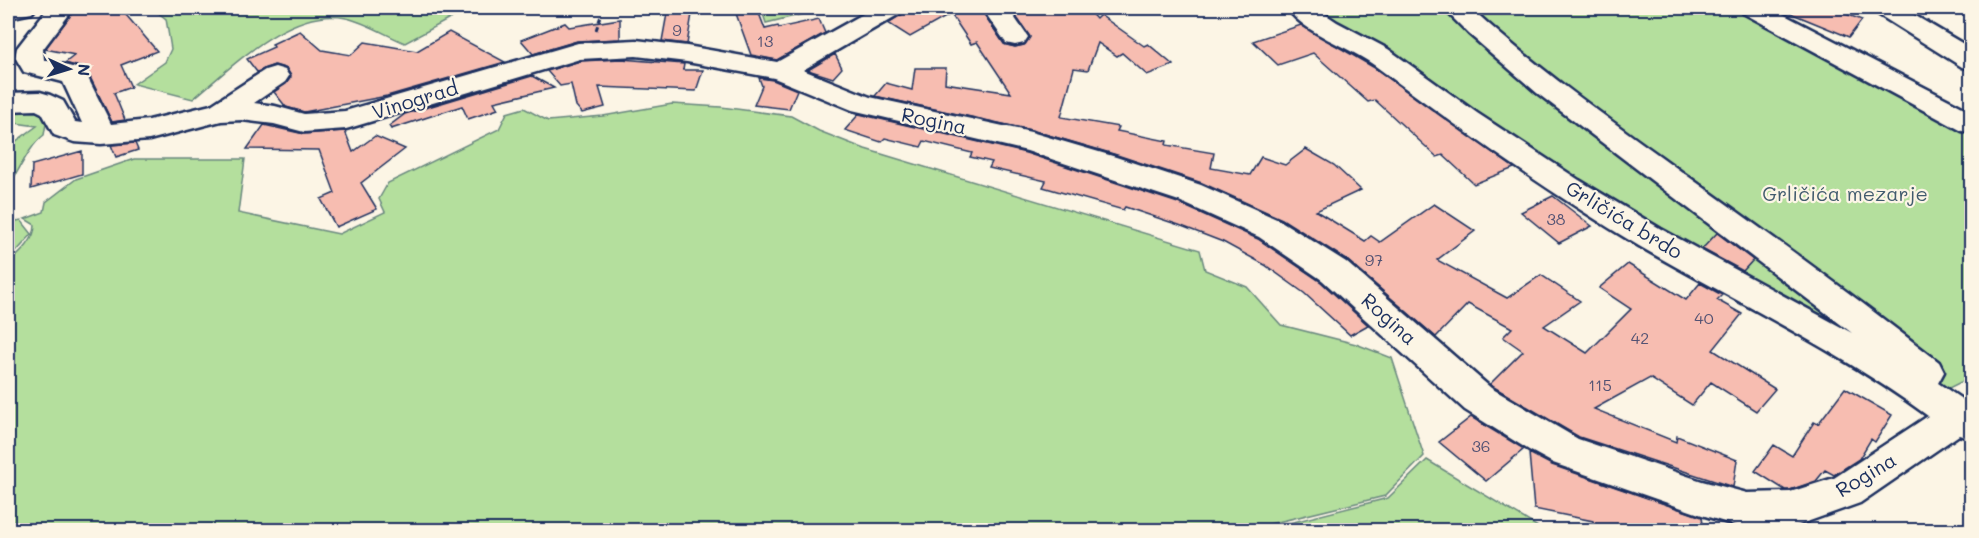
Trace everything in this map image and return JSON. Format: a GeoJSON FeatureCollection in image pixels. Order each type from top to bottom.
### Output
{"type":"FeatureCollection","features":[{"type":"Feature","properties":{"kind":"street"},"geometry":{"type":"LineString","coordinates":[[8,10],[23,8]]}},
{"type":"Feature","properties":{"kind":"street"},"geometry":{"type":"LineString","coordinates":[[61,8],[30,48],[29,57],[34,66],[74,76],[101,134]]}},
{"type":"Feature","properties":{"kind":"street"},"geometry":{"type":"LineString","coordinates":[[781,72],[892,8]]}},
{"type":"Feature","properties":{"kind":"street"},"geometry":{"type":"LineString","coordinates":[[995,8],[1015,37]]}},
{"type":"Feature","properties":{"kind":"street","name":"Grličića brdo"},"geometry":{"type":"LineString","coordinates":[[1300,8],[1328,28],[1378,55],[1467,120],[1568,188],[1650,237],[1899,375],[1964,420]]}},
{"type":"Feature","properties":{"kind":"street"},"geometry":{"type":"LineString","coordinates":[[1456,8],[1496,46],[1585,115],[1860,318],[1947,389],[1964,420]]}},
{"type":"Feature","properties":{"kind":"street"},"geometry":{"type":"LineString","coordinates":[[1752,8],[1971,124]]}},
{"type":"Feature","properties":{"kind":"street"},"geometry":{"type":"LineString","coordinates":[[1885,8],[1971,61]]}},
{"type":"Feature","properties":{"kind":"street"},"geometry":{"type":"LineString","coordinates":[[1782,12],[1971,114]]}},
{"type":"Feature","properties":{"kind":"street","name":"Rogina"},"geometry":{"type":"LineString","coordinates":[[606,49],[636,48],[687,54],[781,72],[862,104],[1030,142],[1105,164],[1190,193],[1262,225],[1334,271],[1478,399],[1503,416],[1566,451],[1702,498],[1747,511],[1790,510],[1846,491],[1964,420]]}},
{"type":"Feature","properties":{"kind":"street","name":"Vinograd"},"geometry":{"type":"LineString","coordinates":[[8,102],[40,101],[53,107],[64,128],[75,132],[101,134],[149,130],[221,112],[256,112],[304,123],[346,120],[578,51],[606,49]]}},
{"type":"Feature","properties":{"kind":"street","name":"Vinograd"},"geometry":{"type":"LineString","coordinates":[[221,112],[275,75]]}},
{"type":"Feature","properties":{"kind":"green space"},"geometry":{"type":"Polygon","coordinates":[[[152,8],[470,8],[405,43],[346,18],[325,17],[304,21],[284,30],[244,56],[193,99],[134,84],[165,62],[171,49],[166,19],[152,8]]]}},
{"type":"Feature","properties":{"kind":"green space"},"geometry":{"type":"Polygon","coordinates":[[[761,8],[816,8],[815,11],[766,23],[761,8]]]}},
{"type":"Feature","properties":{"kind":"green space","name":"Grličića mezarje"},"geometry":{"type":"Polygon","coordinates":[[[1316,8],[1778,8],[1775,13],[1971,120],[1971,377],[1941,392],[1697,254],[1499,134],[1316,8]]]}},
{"type":"Feature","properties":{"kind":"green space"},"geometry":{"type":"Polygon","coordinates":[[[30,104],[44,109],[47,118],[44,135],[29,152],[8,188],[8,147],[37,126],[8,122],[8,105],[30,104]]]}},
{"type":"Feature","properties":{"kind":"green space"},"geometry":{"type":"Polygon","coordinates":[[[672,104],[721,107],[791,116],[819,131],[865,149],[1200,250],[1205,270],[1247,287],[1281,325],[1356,344],[1392,358],[1424,456],[1385,496],[1245,530],[8,530],[8,264],[26,247],[34,231],[35,225],[25,219],[44,212],[46,202],[76,179],[134,159],[245,159],[238,213],[339,234],[385,212],[379,199],[388,183],[499,129],[507,113],[524,108],[548,121],[603,116],[672,104]]]}},
{"type":"Feature","properties":{"kind":"green space"},"geometry":{"type":"Polygon","coordinates":[[[21,220],[32,234],[8,261],[8,223],[21,220]]]}},
{"type":"Feature","properties":{"kind":"green space"},"geometry":{"type":"Polygon","coordinates":[[[1427,460],[1543,530],[1262,530],[1388,498],[1427,460]]]}},
{"type":"Feature","properties":{"kind":"building"},"geometry":{"type":"Polygon","coordinates":[[[76,8],[120,8],[157,51],[121,65],[131,87],[114,93],[125,120],[112,122],[86,69],[65,63],[75,55],[45,49],[76,8]]]}},
{"type":"Feature","properties":{"kind":"building"},"geometry":{"type":"Polygon","coordinates":[[[668,8],[693,8],[687,44],[662,41],[668,8]]]}},
{"type":"Feature","properties":{"kind":"building"},"geometry":{"type":"Polygon","coordinates":[[[734,8],[757,8],[765,29],[819,19],[825,33],[777,60],[751,55],[734,8]]]}},
{"type":"Feature","properties":{"kind":"building"},"geometry":{"type":"Polygon","coordinates":[[[911,8],[980,8],[1004,44],[1015,47],[1024,45],[1030,37],[1010,8],[1086,8],[1096,19],[1100,15],[1144,46],[1148,44],[1173,65],[1147,75],[1122,53],[1117,56],[1098,43],[1088,70],[1074,68],[1061,117],[1119,127],[1117,131],[1167,141],[1166,145],[1214,153],[1211,168],[1250,175],[1261,157],[1285,165],[1306,149],[1334,165],[1361,190],[1316,211],[1365,241],[1371,236],[1380,242],[1434,204],[1475,231],[1437,260],[1507,298],[1541,275],[1580,301],[1544,326],[1587,353],[1631,309],[1599,288],[1628,264],[1686,300],[1700,283],[1722,295],[1717,300],[1742,314],[1713,350],[1775,389],[1756,411],[1711,382],[1692,405],[1650,378],[1594,409],[1676,442],[1677,436],[1737,460],[1733,487],[1579,437],[1492,386],[1490,384],[1523,351],[1503,337],[1512,328],[1468,304],[1436,337],[1347,260],[1282,219],[1202,183],[1117,155],[1031,130],[875,96],[886,83],[912,90],[915,68],[946,68],[945,83],[1011,93],[977,42],[971,44],[951,14],[910,37],[888,23],[911,8]]]}},
{"type":"Feature","properties":{"kind":"building"},"geometry":{"type":"Polygon","coordinates":[[[1778,8],[1830,8],[1862,20],[1849,37],[1778,8]]]}},
{"type":"Feature","properties":{"kind":"building"},"geometry":{"type":"Polygon","coordinates":[[[620,19],[620,39],[577,41],[533,54],[521,40],[565,23],[569,27],[620,19]]]}},
{"type":"Feature","properties":{"kind":"building"},"geometry":{"type":"Polygon","coordinates":[[[1301,25],[1373,67],[1514,168],[1474,184],[1443,155],[1437,157],[1375,100],[1368,102],[1313,53],[1278,65],[1253,41],[1301,25]]]}},
{"type":"Feature","properties":{"kind":"building"},"geometry":{"type":"Polygon","coordinates":[[[300,31],[322,50],[351,55],[365,42],[417,51],[449,32],[505,62],[387,96],[304,112],[286,107],[274,92],[286,84],[291,77],[287,69],[274,65],[257,72],[247,59],[274,47],[272,44],[300,31]]]}},
{"type":"Feature","properties":{"kind":"building"},"geometry":{"type":"Polygon","coordinates":[[[835,54],[842,68],[833,78],[808,70],[835,54]]]}},
{"type":"Feature","properties":{"kind":"building"},"geometry":{"type":"Polygon","coordinates":[[[621,59],[684,64],[683,70],[703,70],[696,91],[599,87],[605,107],[582,113],[576,106],[571,84],[560,86],[547,71],[580,61],[621,59]]]}},
{"type":"Feature","properties":{"kind":"building"},"geometry":{"type":"Polygon","coordinates":[[[532,76],[554,88],[494,102],[498,109],[468,119],[462,106],[391,129],[389,126],[405,114],[532,76]]]}},
{"type":"Feature","properties":{"kind":"building"},"geometry":{"type":"Polygon","coordinates":[[[759,78],[773,80],[797,90],[789,109],[754,105],[762,86],[759,78]]]}},
{"type":"Feature","properties":{"kind":"building"},"geometry":{"type":"Polygon","coordinates":[[[859,114],[1026,153],[1178,203],[1258,239],[1321,282],[1368,325],[1350,335],[1304,293],[1265,265],[1223,242],[1179,225],[1125,207],[1123,210],[1043,187],[1046,181],[989,168],[992,162],[970,157],[972,153],[924,141],[921,147],[885,138],[881,142],[845,130],[859,114]]]}},
{"type":"Feature","properties":{"kind":"building"},"geometry":{"type":"Polygon","coordinates":[[[264,125],[304,134],[345,131],[353,152],[375,136],[405,149],[361,183],[377,209],[336,227],[321,199],[335,193],[319,150],[247,149],[264,125]]]}},
{"type":"Feature","properties":{"kind":"building"},"geometry":{"type":"Polygon","coordinates":[[[135,143],[138,150],[116,157],[111,145],[135,143]]]}},
{"type":"Feature","properties":{"kind":"building"},"geometry":{"type":"Polygon","coordinates":[[[82,151],[82,174],[31,189],[32,165],[82,151]]]}},
{"type":"Feature","properties":{"kind":"building"},"geometry":{"type":"Polygon","coordinates":[[[1553,196],[1592,226],[1559,243],[1521,212],[1553,196]]]}},
{"type":"Feature","properties":{"kind":"building"},"geometry":{"type":"Polygon","coordinates":[[[1717,233],[1753,260],[1743,271],[1702,249],[1717,233]]]}},
{"type":"Feature","properties":{"kind":"building"},"geometry":{"type":"Polygon","coordinates":[[[1845,388],[1892,415],[1875,442],[1871,439],[1859,459],[1834,475],[1825,470],[1816,481],[1790,490],[1785,490],[1755,471],[1774,445],[1792,456],[1814,422],[1818,424],[1845,388]]]}},
{"type":"Feature","properties":{"kind":"building"},"geometry":{"type":"Polygon","coordinates":[[[1471,417],[1524,449],[1486,481],[1439,442],[1471,417]]]}},
{"type":"Feature","properties":{"kind":"building"},"geometry":{"type":"Polygon","coordinates":[[[1529,453],[1552,465],[1702,517],[1704,531],[1604,531],[1594,528],[1593,521],[1534,509],[1529,453]]]}}]}
